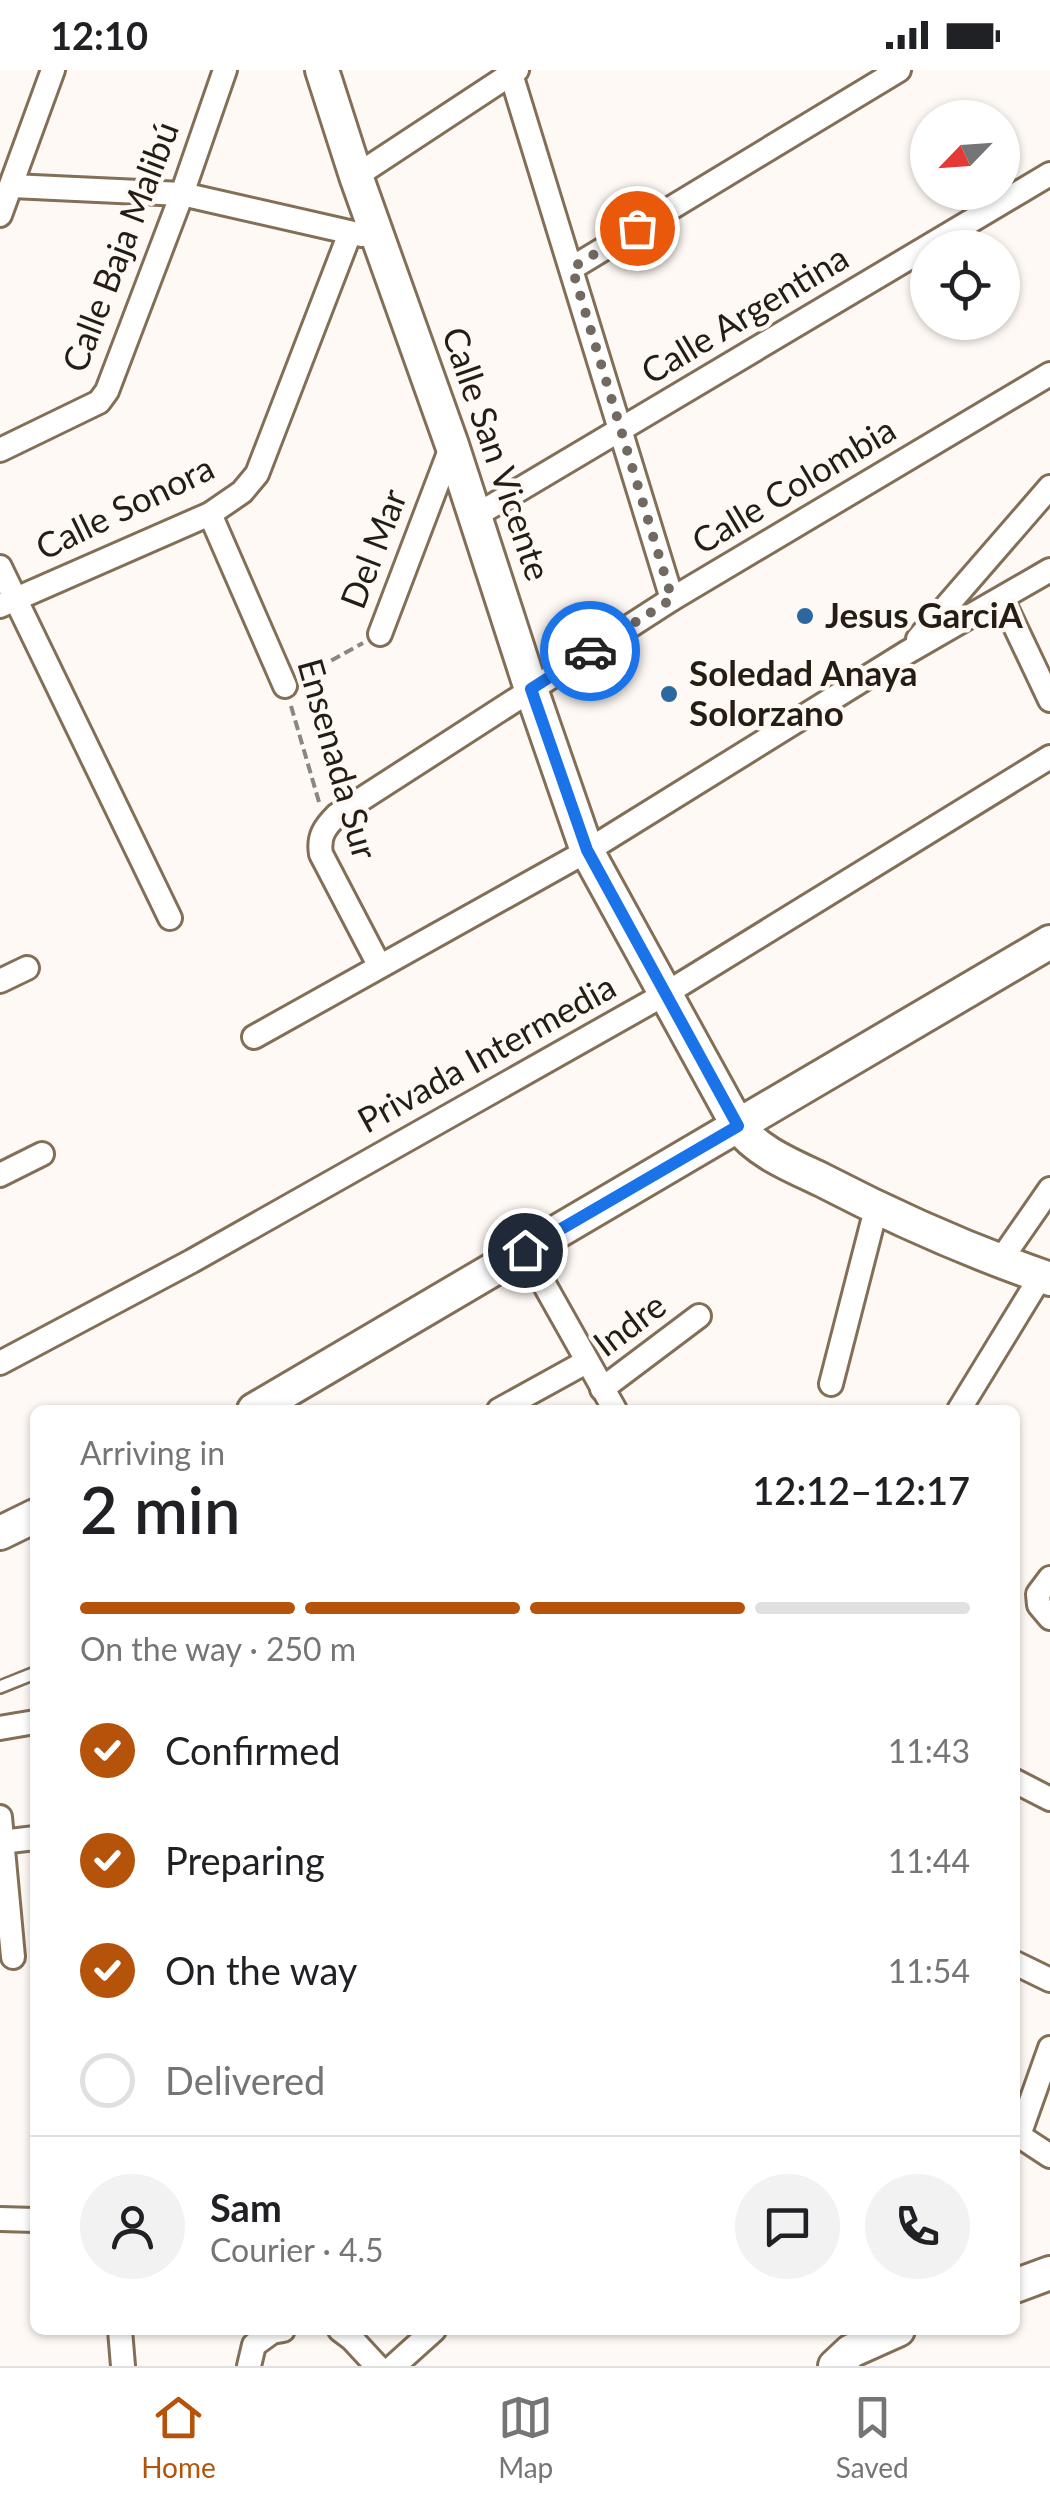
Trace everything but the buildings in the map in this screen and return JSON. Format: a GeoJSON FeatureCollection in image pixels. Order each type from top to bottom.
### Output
{"type":"FeatureCollection","features":[{"type":"Feature","properties":{"kind":"street"},"geometry":{"type":"LineString","coordinates":[[0,215],[53,70]]}},
{"type":"Feature","properties":{"kind":"street","name":"Calle Baja Malibú"},"geometry":{"type":"LineString","coordinates":[[0,450],[98,402],[107,391],[225,70]]}},
{"type":"Feature","properties":{"kind":"street","name":"Calle San Vicente"},"geometry":{"type":"LineString","coordinates":[[322,70],[356,176],[365,236],[452,445],[587,850],[738,1126]]}},
{"type":"Feature","properties":{"kind":"street"},"geometry":{"type":"LineString","coordinates":[[572,268],[900,70]]}},
{"type":"Feature","properties":{"kind":"street"},"geometry":{"type":"LineString","coordinates":[[356,176],[514,72],[672,599]]}},
{"type":"Feature","properties":{"kind":"street","name":"Calle Argentina"},"geometry":{"type":"LineString","coordinates":[[476,516],[1050,174]]}},
{"type":"Feature","properties":{"kind":"street"},"geometry":{"type":"LineString","coordinates":[[12,186],[182,194],[365,236]]}},
{"type":"Feature","properties":{"kind":"street","name":"Calle Sonora"},"geometry":{"type":"LineString","coordinates":[[8,602],[210,514],[242,492],[256,474],[365,236]]}},
{"type":"Feature","properties":{"kind":"street","name":"Calle Colombia"},"geometry":{"type":"LineString","coordinates":[[326,826],[337,815],[672,599],[1050,374]]}},
{"type":"Feature","properties":{"kind":"street","name":"Del Mar"},"geometry":{"type":"LineString","coordinates":[[380,634],[452,445]]}},
{"type":"Feature","properties":{"kind":"street"},"geometry":{"type":"LineString","coordinates":[[906,653],[1050,487]]}},
{"type":"Feature","properties":{"kind":"street","name":"Ensenada Sur"},"geometry":{"type":"LineString","coordinates":[[210,514],[284,686]]}},
{"type":"Feature","properties":{"kind":"street"},"geometry":{"type":"LineString","coordinates":[[0,566],[8,602],[170,918]]}},
{"type":"Feature","properties":{"kind":"street"},"geometry":{"type":"LineString","coordinates":[[254,1037],[587,850],[906,653],[1050,570]]}},
{"type":"Feature","properties":{"kind":"street"},"geometry":{"type":"LineString","coordinates":[[1002,599],[1050,700]]}},
{"type":"Feature","properties":{"kind":"street","name":"Privada Intermedia"},"geometry":{"type":"LineString","coordinates":[[0,1363],[192,1261],[665,994],[1050,757]]}},
{"type":"Feature","properties":{"kind":"street","name":"Ensenada Sur"},"geometry":{"type":"LineString","coordinates":[[326,826],[319,842],[321,854],[379,965]]}},
{"type":"Feature","properties":{"kind":"street"},"geometry":{"type":"LineString","coordinates":[[262,1405],[1050,942]]}},
{"type":"Feature","properties":{"kind":"street"},"geometry":{"type":"LineString","coordinates":[[0,981],[26,968]]}},
{"type":"Feature","properties":{"kind":"street"},"geometry":{"type":"LineString","coordinates":[[738,1126],[751,1142],[876,1208],[1046,1277],[962,1405]]}},
{"type":"Feature","properties":{"kind":"street"},"geometry":{"type":"LineString","coordinates":[[0,1175],[42,1154]]}},
{"type":"Feature","properties":{"kind":"street"},"geometry":{"type":"LineString","coordinates":[[1000,1260],[1050,1189]]}},
{"type":"Feature","properties":{"kind":"street"},"geometry":{"type":"LineString","coordinates":[[830,1384],[876,1208]]}},
{"type":"Feature","properties":{"kind":"street"},"geometry":{"type":"LineString","coordinates":[[525,1250],[611,1405]]}},
{"type":"Feature","properties":{"kind":"street","name":"Indre"},"geometry":{"type":"LineString","coordinates":[[602,1389],[700,1316]]}},
{"type":"Feature","properties":{"kind":"street"},"geometry":{"type":"LineString","coordinates":[[508,1405],[586,1362]]}},
{"type":"Feature","properties":{"kind":"street"},"geometry":{"type":"LineString","coordinates":[[0,1533],[30,1518]]}},
{"type":"Feature","properties":{"kind":"street"},"geometry":{"type":"LineString","coordinates":[[1045,1611],[1038,1594],[1050,1578]]}},
{"type":"Feature","properties":{"kind":"street"},"geometry":{"type":"LineString","coordinates":[[0,1728],[30,1723]]}},
{"type":"Feature","properties":{"kind":"street"},"geometry":{"type":"LineString","coordinates":[[1020,1784],[1050,1799]]}},
{"type":"Feature","properties":{"kind":"street"},"geometry":{"type":"LineString","coordinates":[[0,1818],[16,1957]]}},
{"type":"Feature","properties":{"kind":"street"},"geometry":{"type":"LineString","coordinates":[[1,1842],[30,1839]]}},
{"type":"Feature","properties":{"kind":"street"},"geometry":{"type":"LineString","coordinates":[[1020,1965],[1050,1980]]}},
{"type":"Feature","properties":{"kind":"street"},"geometry":{"type":"LineString","coordinates":[[1020,2126],[1050,2048]]}},
{"type":"Feature","properties":{"kind":"street"},"geometry":{"type":"LineString","coordinates":[[1020,2136],[1050,2156]]}},
{"type":"Feature","properties":{"kind":"street"},"geometry":{"type":"LineString","coordinates":[[0,2219],[30,2220]]}},
{"type":"Feature","properties":{"kind":"street"},"geometry":{"type":"LineString","coordinates":[[1020,2284],[1050,2273]]}},
{"type":"Feature","properties":{"kind":"street"},"geometry":{"type":"LineString","coordinates":[[121,2335],[124,2366]]}},
{"type":"Feature","properties":{"kind":"street"},"geometry":{"type":"LineString","coordinates":[[249,2366],[254,2345],[268,2335]]}},
{"type":"Feature","properties":{"kind":"street"},"geometry":{"type":"LineString","coordinates":[[347,2335],[377,2366]]}},
{"type":"Feature","properties":{"kind":"street"},"geometry":{"type":"LineString","coordinates":[[394,2366],[428,2335]]}},
{"type":"Feature","properties":{"kind":"street"},"geometry":{"type":"LineString","coordinates":[[835,2366],[851,2351],[887,2335]]}},
{"type":"Feature","properties":{"kind":"lane"},"geometry":{"type":"LineString","coordinates":[[0,1687],[30,1675]]}},
{"type":"Feature","properties":{"kind":"path","name":"Del Mar"},"geometry":{"type":"LineString","coordinates":[[284,686],[380,634]]}},
{"type":"Feature","properties":{"kind":"path","name":"Ensenada Sur"},"geometry":{"type":"LineString","coordinates":[[284,686],[326,826]]}},
{"type":"Feature","properties":{"kind":"way so far"},"geometry":{"type":"LineString","coordinates":[[590,651],[672,599],[572,268],[637,228]]}},
{"type":"Feature","properties":{"kind":"place","name":"Jesus GarciA"},"geometry":{"type":"Point","coordinates":[805,616]}},
{"type":"Feature","properties":{"kind":"place","name":"Soledad Anaya Solorzano"},"geometry":{"type":"Point","coordinates":[669,694]}},
{"type":"Feature","properties":{"kind":"route"},"geometry":{"type":"LineString","coordinates":[[525,1250],[738,1126],[587,850],[531,689],[590,651]]}}]}
